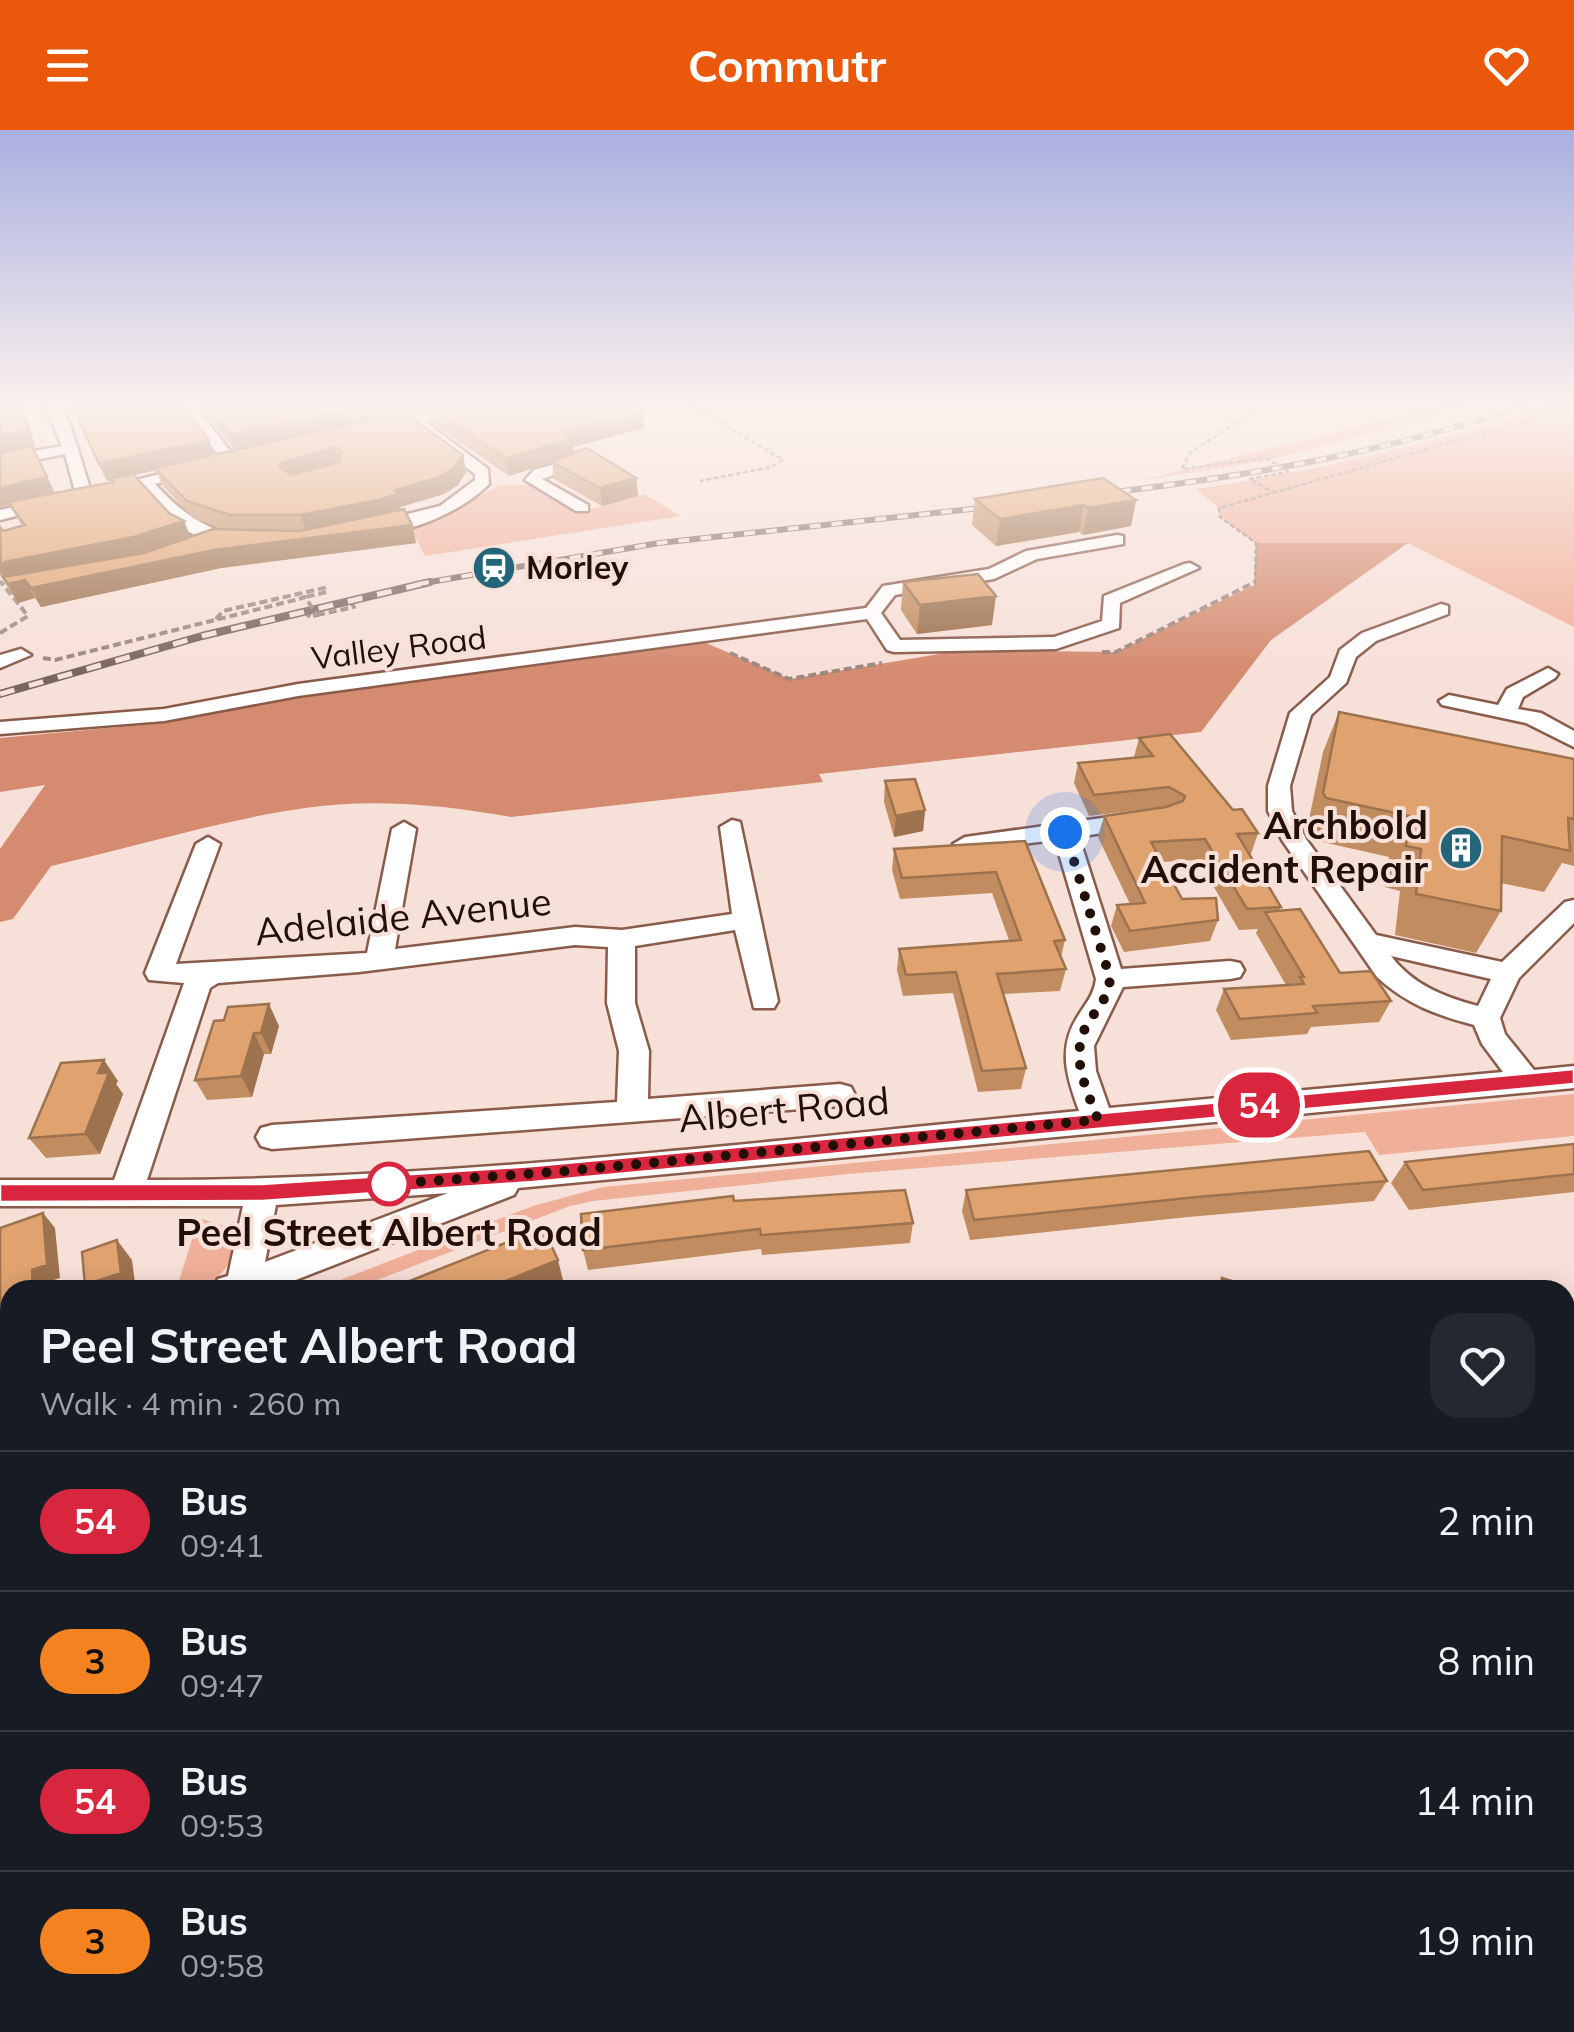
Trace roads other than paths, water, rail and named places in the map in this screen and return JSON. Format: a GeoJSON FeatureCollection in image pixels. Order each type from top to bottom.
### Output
{"type":"FeatureCollection","features":[{"type":"Feature","properties":{"kind":"street"},"geometry":{"type":"LineString","coordinates":[[4,520],[84,495]]}},
{"type":"Feature","properties":{"kind":"street"},"geometry":{"type":"LineString","coordinates":[[157,495],[186,526],[216,538],[257,542]]}},
{"type":"Feature","properties":{"kind":"street"},"geometry":{"type":"LineString","coordinates":[[346,532],[436,513],[476,495]]}},
{"type":"Feature","properties":{"kind":"street"},"geometry":{"type":"LineString","coordinates":[[546,495],[582,508]]}},
{"type":"Feature","properties":{"kind":"street"},"geometry":{"type":"LineString","coordinates":[[192,551],[216,538]]}},
{"type":"Feature","properties":{"kind":"street"},"geometry":{"type":"LineString","coordinates":[[1118,540],[1032,556],[994,574],[889,590],[872,613],[894,646],[1056,643],[1112,624],[1111,600],[1190,568]]}},
{"type":"Feature","properties":{"kind":"street"},"geometry":{"type":"LineString","coordinates":[[1440,610],[1368,638],[1348,654],[1339,679],[1301,713],[1304,735],[1278,786],[1280,811],[1294,840],[1386,970],[1407,988],[1440,1006],[1486,1018]]}},
{"type":"Feature","properties":{"kind":"street","name":"Valley Road"},"geometry":{"type":"LineString","coordinates":[[0,728],[164,715],[264,695],[520,664],[872,613]]}},
{"type":"Feature","properties":{"kind":"street"},"geometry":{"type":"LineString","coordinates":[[0,662],[20,655]]}},
{"type":"Feature","properties":{"kind":"street"},"geometry":{"type":"LineString","coordinates":[[1506,713],[1514,693],[1548,674]]}},
{"type":"Feature","properties":{"kind":"street"},"geometry":{"type":"LineString","coordinates":[[1449,702],[1533,718],[1574,740]]}},
{"type":"Feature","properties":{"kind":"street"},"geometry":{"type":"LineString","coordinates":[[965,844],[1163,818]]}},
{"type":"Feature","properties":{"kind":"street"},"geometry":{"type":"LineString","coordinates":[[732,826],[746,920],[764,1001]]}},
{"type":"Feature","properties":{"kind":"street"},"geometry":{"type":"LineString","coordinates":[[379,960],[404,829]]}},
{"type":"Feature","properties":{"kind":"street"},"geometry":{"type":"LineString","coordinates":[[1065,832],[1110,978],[1103,1003],[1078,1046],[1079,1067],[1098,1120]]}},
{"type":"Feature","properties":{"kind":"street"},"geometry":{"type":"LineString","coordinates":[[208,844],[159,973],[211,974]]}},
{"type":"Feature","properties":{"kind":"street"},"geometry":{"type":"LineString","coordinates":[[1525,1080],[1492,1037],[1486,1018],[1508,973],[1574,908]]}},
{"type":"Feature","properties":{"kind":"street","name":"Adelaide Avenue"},"geometry":{"type":"LineString","coordinates":[[126,1193],[198,983],[211,974],[379,960],[575,936],[622,939],[746,920]]}},
{"type":"Feature","properties":{"kind":"street"},"geometry":{"type":"LineString","coordinates":[[622,939],[621,1003],[634,1051],[632,1112]]}},
{"type":"Feature","properties":{"kind":"street"},"geometry":{"type":"LineString","coordinates":[[1368,942],[1508,973]]}},
{"type":"Feature","properties":{"kind":"street"},"geometry":{"type":"LineString","coordinates":[[1110,978],[1230,970]]}},
{"type":"Feature","properties":{"kind":"street","name":"Albert Road"},"geometry":{"type":"LineString","coordinates":[[0,1193],[262,1193],[533,1174],[1574,1076]]}},
{"type":"Feature","properties":{"kind":"street"},"geometry":{"type":"LineString","coordinates":[[272,1137],[416,1126],[480,1126],[840,1095]]}},
{"type":"Feature","properties":{"kind":"street"},"geometry":{"type":"LineString","coordinates":[[258,1280],[533,1174]]}},
{"type":"Feature","properties":{"kind":"street"},"geometry":{"type":"LineString","coordinates":[[239,1280],[262,1193]]}},
{"type":"Feature","properties":{"kind":"railway"},"geometry":{"type":"LineString","coordinates":[[418,584],[659,543],[999,506]]}},
{"type":"Feature","properties":{"kind":"railway"},"geometry":{"type":"LineString","coordinates":[[0,694],[202,636],[430,582]]}},
{"type":"Feature","properties":{"kind":"place","name":"Morley"},"geometry":{"type":"Point","coordinates":[494,568]}},
{"type":"Feature","properties":{"kind":"place","name":"Archbold Accident Repair"},"geometry":{"type":"Point","coordinates":[1461,848]}},
{"type":"Feature","properties":{"kind":"place","name":"Peel Street Albert Road"},"geometry":{"type":"Point","coordinates":[389,1184]}}]}
